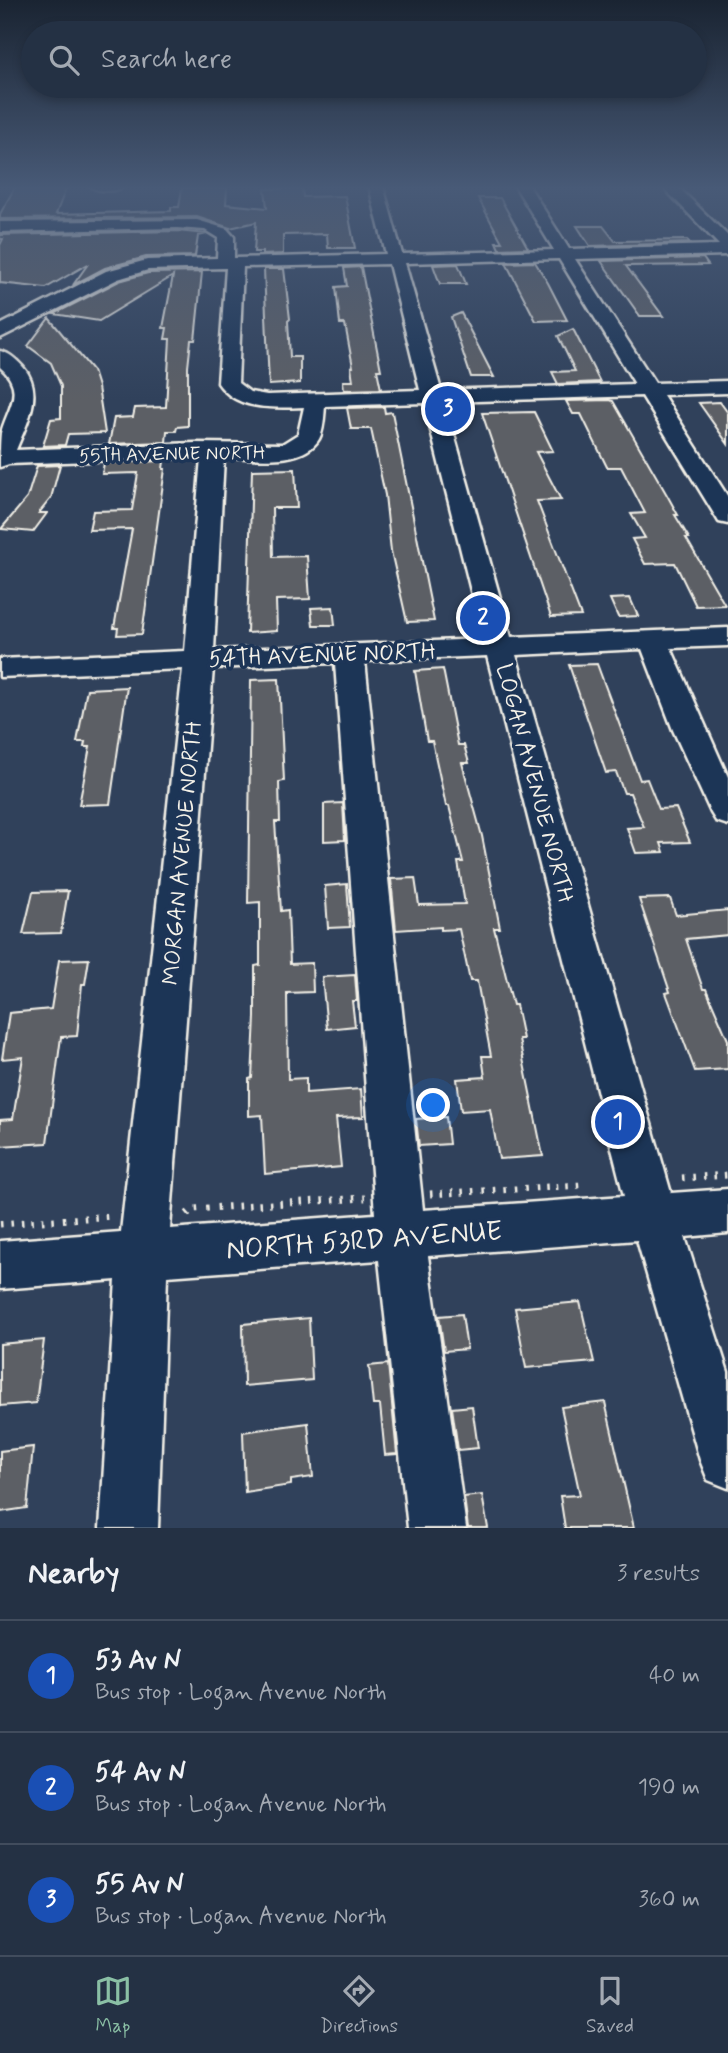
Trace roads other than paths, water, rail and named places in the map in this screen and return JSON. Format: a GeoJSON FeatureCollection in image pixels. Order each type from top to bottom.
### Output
{"type":"FeatureCollection","features":[{"type":"Feature","properties":{"kind":"street"},"geometry":{"type":"LineString","coordinates":[[225,257],[235,267],[228,383],[230,389],[247,398],[316,400],[728,387]]}},
{"type":"Feature","properties":{"kind":"street"},"geometry":{"type":"LineString","coordinates":[[0,332],[121,271],[147,265],[425,257]]}},
{"type":"Feature","properties":{"kind":"street"},"geometry":{"type":"LineString","coordinates":[[568,257],[728,517]]}},
{"type":"Feature","properties":{"kind":"street","name":"LOGAN AVENUE NORTH"},"geometry":{"type":"LineString","coordinates":[[396,258],[637,1160],[669,1197],[728,1460]]}},
{"type":"Feature","properties":{"kind":"street"},"geometry":{"type":"LineString","coordinates":[[0,357],[18,374],[24,386],[23,400],[0,458]]}},
{"type":"Feature","properties":{"kind":"street","name":"55TH AVENUE NORTH"},"geometry":{"type":"LineString","coordinates":[[0,458],[214,451],[268,453],[294,448],[304,443],[312,432],[316,400]]}},
{"type":"Feature","properties":{"kind":"street","name":"MORGAN AVENUE NORTH"},"geometry":{"type":"LineString","coordinates":[[129,1528],[135,1235],[199,659],[214,451]]}},
{"type":"Feature","properties":{"kind":"street","name":"54TH AVENUE NORTH"},"geometry":{"type":"LineString","coordinates":[[0,668],[728,637]]}},
{"type":"Feature","properties":{"kind":"street"},"geometry":{"type":"LineString","coordinates":[[653,640],[689,730],[728,813]]}},
{"type":"Feature","properties":{"kind":"street"},"geometry":{"type":"LineString","coordinates":[[349,653],[401,1236],[437,1528]]}},
{"type":"Feature","properties":{"kind":"street","name":"NORTH 53RD AVENUE"},"geometry":{"type":"LineString","coordinates":[[0,1265],[135,1235],[401,1236],[669,1197],[728,1211]]}},
{"type":"Feature","properties":{"kind":"place","name":"55 Av N"},"geometry":{"type":"Point","coordinates":[448,409]}},
{"type":"Feature","properties":{"kind":"place","name":"54 Av N"},"geometry":{"type":"Point","coordinates":[483,618]}},
{"type":"Feature","properties":{"kind":"place","name":"53 Av N"},"geometry":{"type":"Point","coordinates":[618,1122]}}]}
